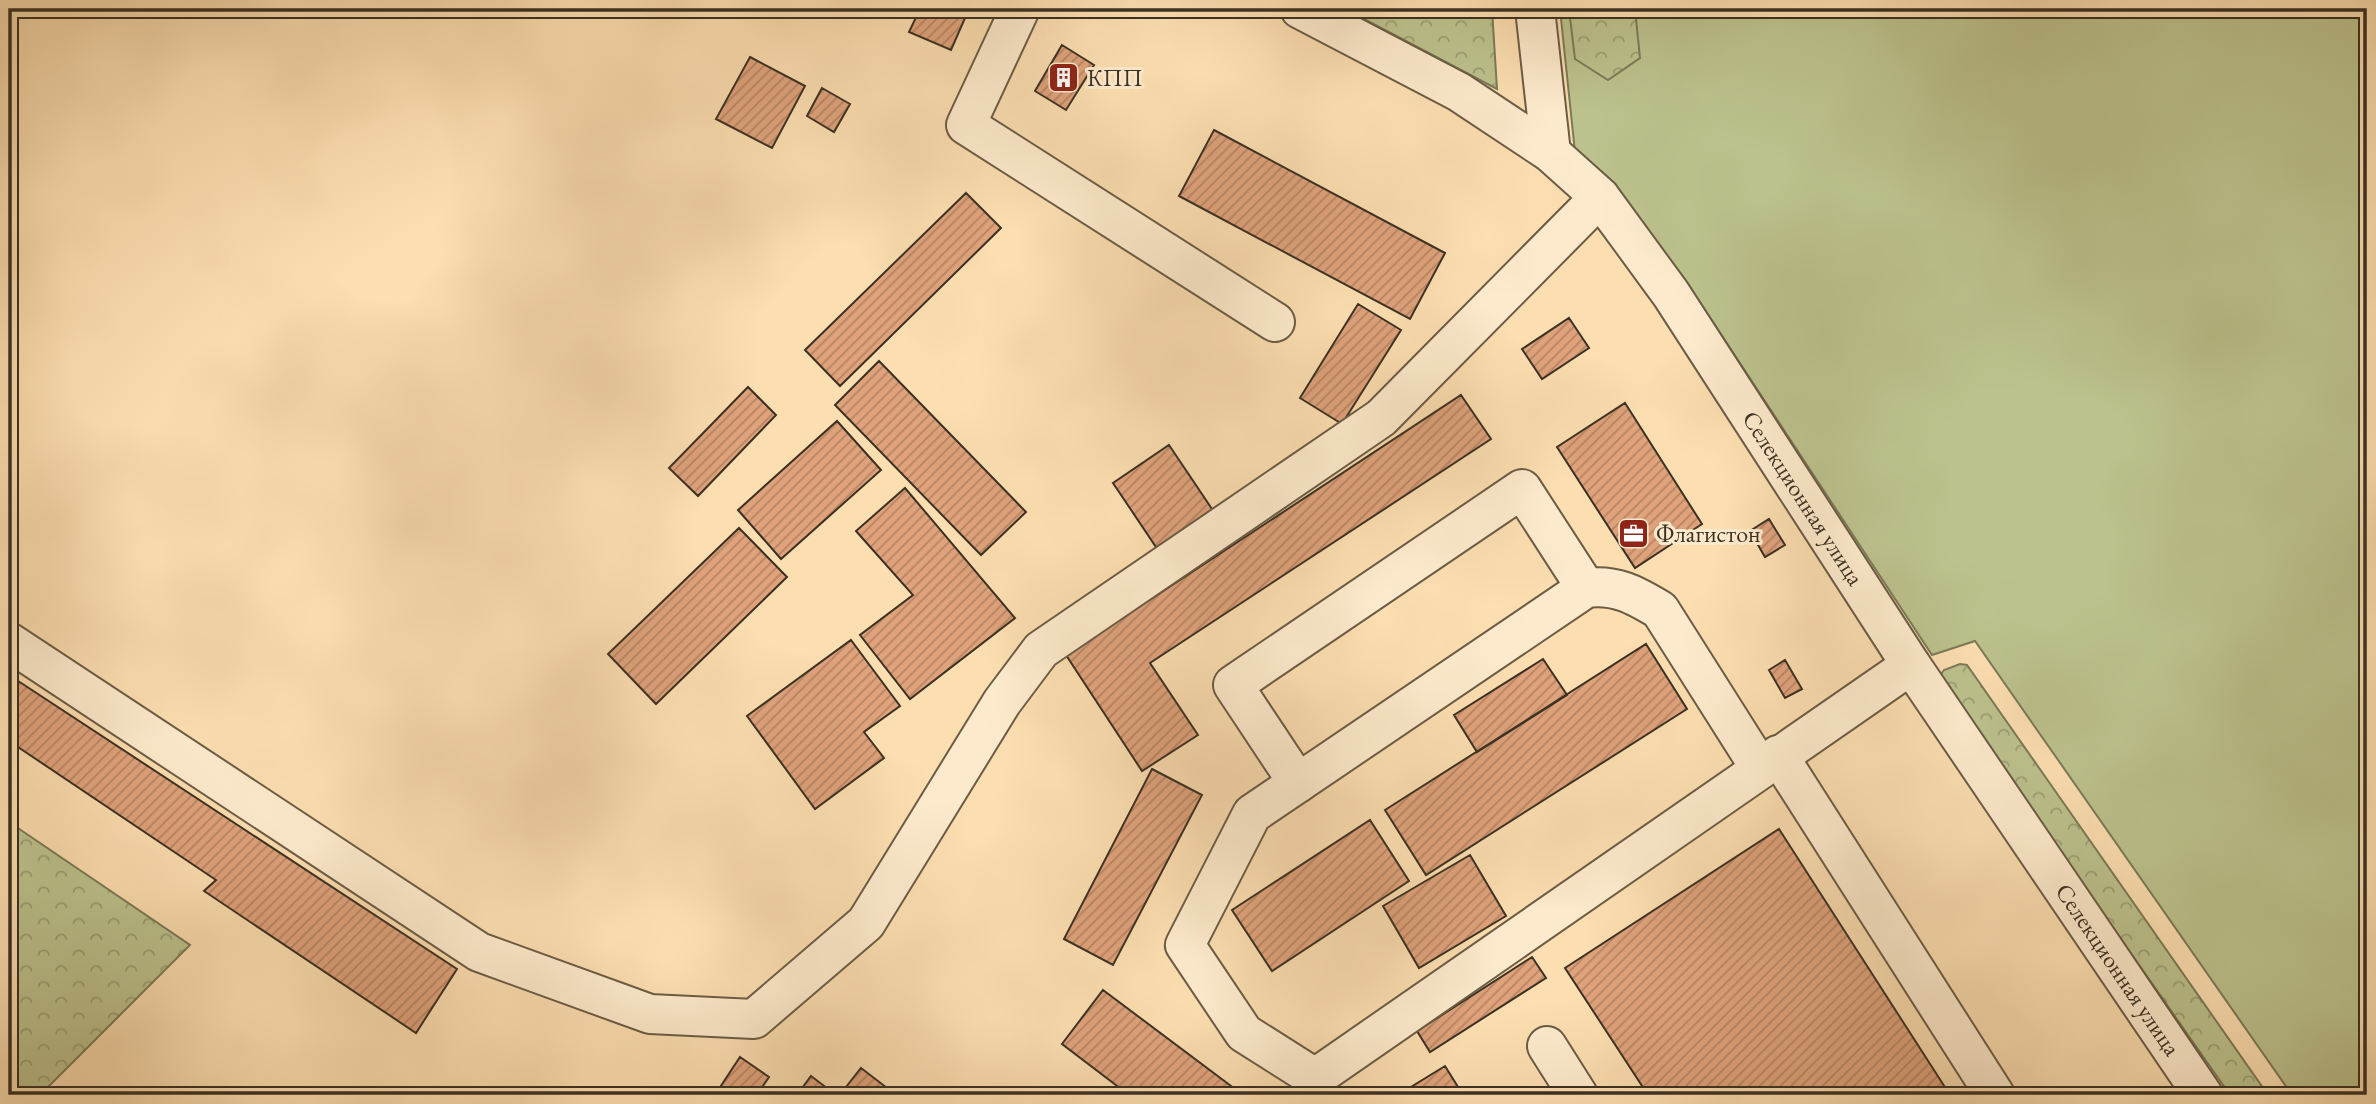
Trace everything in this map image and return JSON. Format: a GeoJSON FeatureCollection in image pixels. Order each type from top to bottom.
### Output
{"type":"FeatureCollection","features":[{"type":"Feature","properties":{"kind":"street"},"geometry":{"type":"LineString","coordinates":[[1020,9],[966,125],[1275,322]]}},
{"type":"Feature","properties":{"kind":"street","name":"Селекционная улица"},"geometry":{"type":"LineString","coordinates":[[1300,9],[1459,92],[1551,153],[1600,197],[1671,294],[1911,665],[2203,1095]]}},
{"type":"Feature","properties":{"kind":"street"},"geometry":{"type":"LineString","coordinates":[[1535,9],[1551,153]]}},
{"type":"Feature","properties":{"kind":"street"},"geometry":{"type":"LineString","coordinates":[[9,642],[480,952],[650,1014],[754,1019],[866,923],[1002,702],[1041,650],[1381,418],[1600,197]]}},
{"type":"Feature","properties":{"kind":"street"},"geometry":{"type":"LineString","coordinates":[[1298,783],[1233,685],[1383,583],[1522,489],[1586,588]]}},
{"type":"Feature","properties":{"kind":"street"},"geometry":{"type":"LineString","coordinates":[[1911,665],[1769,761],[1315,1078],[1244,1033],[1185,945],[1252,814],[1586,588],[1605,586],[1634,594],[1660,610],[1769,761],[1996,1095]]}},
{"type":"Feature","properties":{"kind":"street"},"geometry":{"type":"LineString","coordinates":[[1547,1046],[1578,1095]]}},
{"type":"Feature","properties":{"kind":"green space"},"geometry":{"type":"Polygon","coordinates":[[[1345,9],[1492,9],[1497,89],[1345,9]]]}},
{"type":"Feature","properties":{"kind":"green space"},"geometry":{"type":"Polygon","coordinates":[[[1560,9],[2367,9],[2367,1095],[2292,1095],[1975,641],[1932,655],[1699,301],[1575,152],[1560,9]]]}},
{"type":"Feature","properties":{"kind":"green space"},"geometry":{"type":"Polygon","coordinates":[[[1569,9],[1635,9],[1640,58],[1608,80],[1575,59],[1569,9]]]}},
{"type":"Feature","properties":{"kind":"green space"},"geometry":{"type":"Polygon","coordinates":[[[1960,664],[1967,665],[2268,1095],[2230,1095],[1938,678],[1944,670],[1960,664]]]}},
{"type":"Feature","properties":{"kind":"green space"},"geometry":{"type":"Polygon","coordinates":[[[9,822],[190,945],[40,1095],[9,1095],[9,822]]]}},
{"type":"Feature","properties":{"kind":"building"},"geometry":{"type":"Polygon","coordinates":[[[920,9],[969,9],[951,50],[909,32],[920,9]]]}},
{"type":"Feature","properties":{"kind":"building","name":"КПП"},"geometry":{"type":"Polygon","coordinates":[[[1062,45],[1094,65],[1066,110],[1035,91],[1062,45]]]}},
{"type":"Feature","properties":{"kind":"building"},"geometry":{"type":"Polygon","coordinates":[[[750,57],[805,86],[772,148],[716,119],[750,57]]]}},
{"type":"Feature","properties":{"kind":"building"},"geometry":{"type":"Polygon","coordinates":[[[822,88],[850,104],[834,132],[807,116],[822,88]]]}},
{"type":"Feature","properties":{"kind":"building"},"geometry":{"type":"Polygon","coordinates":[[[1214,130],[1445,253],[1410,319],[1179,196],[1214,130]]]}},
{"type":"Feature","properties":{"kind":"building"},"geometry":{"type":"Polygon","coordinates":[[[966,193],[1001,228],[840,386],[805,350],[966,193]]]}},
{"type":"Feature","properties":{"kind":"building"},"geometry":{"type":"Polygon","coordinates":[[[1358,304],[1401,330],[1342,424],[1300,398],[1358,304]]]}},
{"type":"Feature","properties":{"kind":"building"},"geometry":{"type":"Polygon","coordinates":[[[1569,318],[1589,348],[1542,379],[1522,349],[1569,318]]]}},
{"type":"Feature","properties":{"kind":"building"},"geometry":{"type":"Polygon","coordinates":[[[879,361],[1026,512],[981,555],[835,405],[879,361]]]}},
{"type":"Feature","properties":{"kind":"building"},"geometry":{"type":"Polygon","coordinates":[[[748,387],[776,415],[698,496],[669,468],[748,387]]]}},
{"type":"Feature","properties":{"kind":"building"},"geometry":{"type":"Polygon","coordinates":[[[1461,395],[1491,439],[1150,663],[1198,735],[1142,771],[1066,655],[1461,395]]]}},
{"type":"Feature","properties":{"kind":"building"},"geometry":{"type":"Polygon","coordinates":[[[1625,403],[1702,524],[1635,568],[1557,447],[1625,403]]]}},
{"type":"Feature","properties":{"kind":"building"},"geometry":{"type":"Polygon","coordinates":[[[837,421],[881,470],[781,559],[738,510],[837,421]]]}},
{"type":"Feature","properties":{"kind":"building"},"geometry":{"type":"Polygon","coordinates":[[[1169,445],[1214,512],[1158,550],[1113,483],[1169,445]]]}},
{"type":"Feature","properties":{"kind":"building"},"geometry":{"type":"Polygon","coordinates":[[[905,488],[1015,618],[910,699],[860,635],[913,595],[856,531],[905,488]]]}},
{"type":"Feature","properties":{"kind":"building"},"geometry":{"type":"Polygon","coordinates":[[[1769,519],[1785,545],[1765,557],[1750,531],[1769,519]]]}},
{"type":"Feature","properties":{"kind":"building"},"geometry":{"type":"Polygon","coordinates":[[[739,528],[787,577],[656,704],[608,654],[739,528]]]}},
{"type":"Feature","properties":{"kind":"building"},"geometry":{"type":"Polygon","coordinates":[[[851,640],[900,706],[864,732],[884,758],[815,809],[747,716],[851,640]]]}},
{"type":"Feature","properties":{"kind":"building"},"geometry":{"type":"Polygon","coordinates":[[[1646,644],[1687,709],[1426,875],[1385,810],[1646,644]]]}},
{"type":"Feature","properties":{"kind":"building"},"geometry":{"type":"Polygon","coordinates":[[[1543,659],[1567,695],[1477,752],[1454,715],[1543,659]]]}},
{"type":"Feature","properties":{"kind":"building"},"geometry":{"type":"Polygon","coordinates":[[[1785,660],[1802,689],[1785,698],[1769,670],[1785,660]]]}},
{"type":"Feature","properties":{"kind":"building"},"geometry":{"type":"Polygon","coordinates":[[[9,675],[457,969],[416,1033],[204,891],[216,880],[9,741],[9,675]]]}},
{"type":"Feature","properties":{"kind":"building"},"geometry":{"type":"Polygon","coordinates":[[[1152,769],[1202,795],[1113,965],[1064,939],[1152,769]]]}},
{"type":"Feature","properties":{"kind":"building"},"geometry":{"type":"Polygon","coordinates":[[[1370,820],[1409,881],[1272,971],[1232,910],[1370,820]]]}},
{"type":"Feature","properties":{"kind":"building"},"geometry":{"type":"Polygon","coordinates":[[[1779,829],[1950,1095],[1648,1095],[1565,968],[1779,829]]]}},
{"type":"Feature","properties":{"kind":"building"},"geometry":{"type":"Polygon","coordinates":[[[1470,855],[1506,916],[1419,968],[1383,906],[1470,855]]]}},
{"type":"Feature","properties":{"kind":"building"},"geometry":{"type":"Polygon","coordinates":[[[1532,957],[1546,978],[1430,1052],[1417,1031],[1532,957]]]}},
{"type":"Feature","properties":{"kind":"building"},"geometry":{"type":"Polygon","coordinates":[[[1103,990],[1243,1095],[1129,1095],[1062,1044],[1103,990]]]}},
{"type":"Feature","properties":{"kind":"building"},"geometry":{"type":"Polygon","coordinates":[[[740,1057],[769,1077],[757,1095],[715,1095],[740,1057]]]}},
{"type":"Feature","properties":{"kind":"building"},"geometry":{"type":"Polygon","coordinates":[[[1445,1066],[1463,1095],[1398,1095],[1445,1066]]]}},
{"type":"Feature","properties":{"kind":"building"},"geometry":{"type":"Polygon","coordinates":[[[861,1068],[891,1091],[887,1095],[856,1095],[846,1087],[861,1068]]]}},
{"type":"Feature","properties":{"kind":"building"},"geometry":{"type":"Polygon","coordinates":[[[811,1076],[836,1095],[797,1095],[811,1076]]]}},
{"type":"Feature","properties":{"kind":"place","name":"КПП"},"geometry":{"type":"Point","coordinates":[1064,78]}},
{"type":"Feature","properties":{"kind":"place","name":"Флагистон"},"geometry":{"type":"Point","coordinates":[1633,534]}}]}
